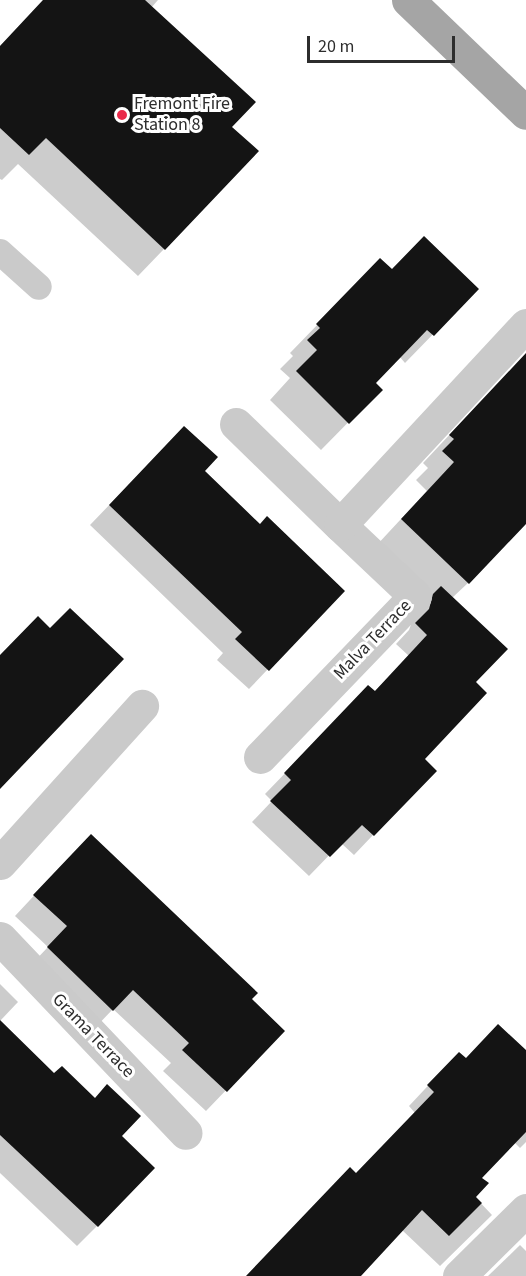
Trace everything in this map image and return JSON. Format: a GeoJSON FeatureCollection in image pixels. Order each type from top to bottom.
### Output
{"type":"FeatureCollection","features":[{"type":"Feature","properties":{"kind":"main road"},"geometry":{"type":"LineString","coordinates":[[408,0],[526,112]]}},
{"type":"Feature","properties":{"kind":"street"},"geometry":{"type":"LineString","coordinates":[[340,525],[526,325]]}},
{"type":"Feature","properties":{"kind":"street","name":"Malva Terrace"},"geometry":{"type":"LineString","coordinates":[[236,424],[415,596],[260,758]]}},
{"type":"Feature","properties":{"kind":"street"},"geometry":{"type":"LineString","coordinates":[[0,863],[142,706]]}},
{"type":"Feature","properties":{"kind":"street","name":"Grama Terrace"},"geometry":{"type":"LineString","coordinates":[[0,938],[186,1133]]}},
{"type":"Feature","properties":{"kind":"street"},"geometry":{"type":"LineString","coordinates":[[459,1276],[526,1210]]}},
{"type":"Feature","properties":{"kind":"lane"},"geometry":{"type":"LineString","coordinates":[[0,252],[39,287]]}},
{"type":"Feature","properties":{"kind":"building","name":"Fremont Fire Station 8"},"geometry":{"type":"Polygon","coordinates":[[[43,0],[145,0],[256,102],[232,127],[259,151],[165,250],[46,138],[29,155],[0,128],[0,46],[43,0]]]}},
{"type":"Feature","properties":{"kind":"building"},"geometry":{"type":"Polygon","coordinates":[[[424,236],[479,289],[434,336],[427,330],[376,383],[383,390],[349,424],[296,371],[317,350],[307,340],[320,328],[316,324],[380,258],[392,269],[424,236]]]}},
{"type":"Feature","properties":{"kind":"building"},"geometry":{"type":"Polygon","coordinates":[[[526,353],[526,524],[469,584],[401,519],[454,462],[442,451],[454,439],[449,435],[526,353]]]}},
{"type":"Feature","properties":{"kind":"building"},"geometry":{"type":"Polygon","coordinates":[[[184,426],[218,457],[205,471],[260,524],[267,516],[345,591],[269,671],[235,639],[242,632],[109,505],[184,426]]]}},
{"type":"Feature","properties":{"kind":"building"},"geometry":{"type":"Polygon","coordinates":[[[441,586],[508,649],[476,682],[487,693],[425,759],[437,771],[374,836],[362,825],[330,857],[270,801],[291,780],[284,773],[368,685],[375,691],[427,635],[415,623],[429,609],[433,594],[441,586]]]}},
{"type":"Feature","properties":{"kind":"building"},"geometry":{"type":"Polygon","coordinates":[[[70,608],[124,659],[0,789],[0,655],[38,616],[50,628],[70,608]]]}},
{"type":"Feature","properties":{"kind":"building"},"geometry":{"type":"Polygon","coordinates":[[[91,834],[258,993],[252,999],[285,1031],[227,1092],[182,1050],[189,1043],[133,990],[113,1011],[47,947],[67,926],[33,895],[91,834]]]}},
{"type":"Feature","properties":{"kind":"building"},"geometry":{"type":"Polygon","coordinates":[[[0,1020],[54,1073],[62,1066],[95,1098],[107,1084],[141,1116],[122,1136],[155,1168],[98,1227],[0,1135],[0,1020]]]}},
{"type":"Feature","properties":{"kind":"building"},"geometry":{"type":"Polygon","coordinates":[[[498,1024],[526,1050],[526,1132],[482,1178],[489,1183],[476,1197],[482,1203],[449,1236],[422,1210],[361,1276],[246,1276],[350,1167],[356,1173],[434,1092],[427,1085],[459,1052],[466,1058],[498,1024]]]}},
{"type":"Feature","properties":{"kind":"place","name":"Fremont Fire Station 8"},"geometry":{"type":"Point","coordinates":[122,115]}}]}
